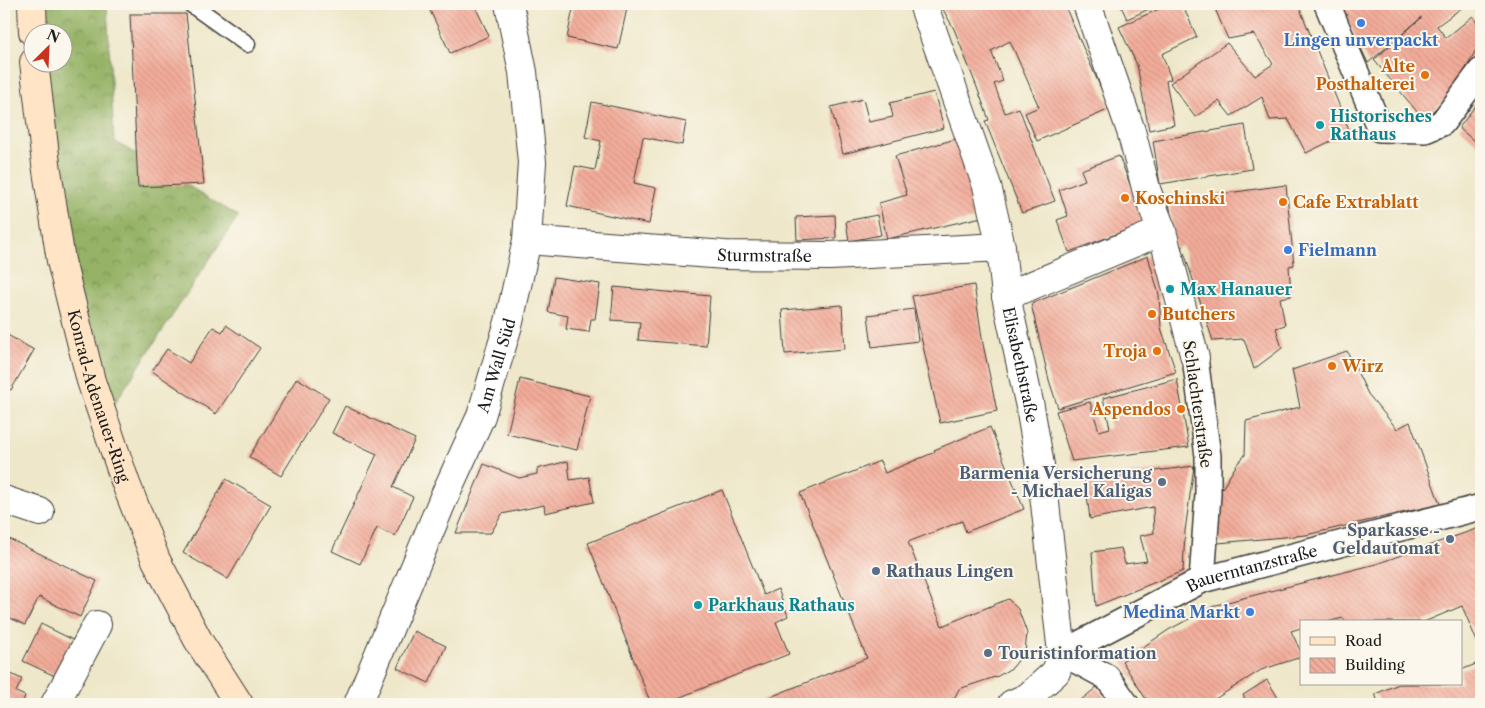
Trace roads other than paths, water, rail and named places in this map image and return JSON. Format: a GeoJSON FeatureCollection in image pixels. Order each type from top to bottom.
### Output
{"type":"FeatureCollection","features":[{"type":"Feature","properties":{"kind":"main road"},"geometry":{"type":"LineString","coordinates":[[32,4],[33,22]]}},
{"type":"Feature","properties":{"kind":"main road","name":"Konrad-Adenauer-Ring"},"geometry":{"type":"LineString","coordinates":[[35,72],[46,164],[61,261],[91,381],[126,484],[156,560],[198,640],[239,704]]}},
{"type":"Feature","properties":{"kind":"street","name":"Am Wall Süd"},"geometry":{"type":"LineString","coordinates":[[358,704],[444,497],[481,416],[509,322],[527,240],[532,162],[523,72],[509,4]]}},
{"type":"Feature","properties":{"kind":"street","name":"Elisabethstraße"},"geometry":{"type":"LineString","coordinates":[[923,4],[986,186],[1000,247],[1006,296],[1030,407],[1042,477],[1062,653]]}},
{"type":"Feature","properties":{"kind":"street","name":"Schlachterstraße"},"geometry":{"type":"LineString","coordinates":[[1087,4],[1131,130],[1147,192],[1162,231],[1195,358],[1208,456],[1208,494],[1202,580]]}},
{"type":"Feature","properties":{"kind":"street"},"geometry":{"type":"LineString","coordinates":[[1327,4],[1380,129],[1425,130],[1442,122],[1481,71]]}},
{"type":"Feature","properties":{"kind":"street"},"geometry":{"type":"LineString","coordinates":[[1006,296],[1162,231]]}},
{"type":"Feature","properties":{"kind":"street","name":"Sturmstraße"},"geometry":{"type":"LineString","coordinates":[[527,240],[725,255],[830,256],[1000,247]]}},
{"type":"Feature","properties":{"kind":"street"},"geometry":{"type":"LineString","coordinates":[[4,500],[40,512]]}},
{"type":"Feature","properties":{"kind":"street","name":"Bauerntanzstraße"},"geometry":{"type":"LineString","coordinates":[[1062,653],[1202,580],[1481,507]]}},
{"type":"Feature","properties":{"kind":"street"},"geometry":{"type":"LineString","coordinates":[[55,704],[97,625]]}},
{"type":"Feature","properties":{"kind":"street"},"geometry":{"type":"LineString","coordinates":[[1024,702],[1056,672],[1062,653],[1107,677],[1126,704]]}},
{"type":"Feature","properties":{"kind":"lane"},"geometry":{"type":"LineString","coordinates":[[191,4],[247,44]]}},
{"type":"Feature","properties":{"kind":"place","name":"Lingen unverpackt"},"geometry":{"type":"Point","coordinates":[1361,23]}},
{"type":"Feature","properties":{"kind":"place","name":"Alte Posthalterei"},"geometry":{"type":"Point","coordinates":[1425,75]}},
{"type":"Feature","properties":{"kind":"place","name":"Historisches Rathaus"},"geometry":{"type":"Point","coordinates":[1320,125]}},
{"type":"Feature","properties":{"kind":"place","name":"Koschinski"},"geometry":{"type":"Point","coordinates":[1125,198]}},
{"type":"Feature","properties":{"kind":"place","name":"Cafe Extrablatt"},"geometry":{"type":"Point","coordinates":[1283,202]}},
{"type":"Feature","properties":{"kind":"place","name":"Fielmann"},"geometry":{"type":"Point","coordinates":[1288,250]}},
{"type":"Feature","properties":{"kind":"place","name":"Max Hanauer"},"geometry":{"type":"Point","coordinates":[1170,289]}},
{"type":"Feature","properties":{"kind":"place","name":"Butchers"},"geometry":{"type":"Point","coordinates":[1152,314]}},
{"type":"Feature","properties":{"kind":"place","name":"Troja"},"geometry":{"type":"Point","coordinates":[1157,351]}},
{"type":"Feature","properties":{"kind":"place","name":"Wirz"},"geometry":{"type":"Point","coordinates":[1332,366]}},
{"type":"Feature","properties":{"kind":"place","name":"Aspendos"},"geometry":{"type":"Point","coordinates":[1181,409]}},
{"type":"Feature","properties":{"kind":"place","name":"Barmenia Versicherung - Michael Kaligas"},"geometry":{"type":"Point","coordinates":[1162,482]}},
{"type":"Feature","properties":{"kind":"place","name":"Sparkasse - Geldautomat"},"geometry":{"type":"Point","coordinates":[1450,539]}},
{"type":"Feature","properties":{"kind":"place","name":"Rathaus Lingen"},"geometry":{"type":"Point","coordinates":[876,571]}},
{"type":"Feature","properties":{"kind":"place","name":"Parkhaus Rathaus"},"geometry":{"type":"Point","coordinates":[698,605]}},
{"type":"Feature","properties":{"kind":"place","name":"Medina Markt"},"geometry":{"type":"Point","coordinates":[1250,612]}},
{"type":"Feature","properties":{"kind":"place","name":"Touristinformation"},"geometry":{"type":"Point","coordinates":[988,653]}}]}
